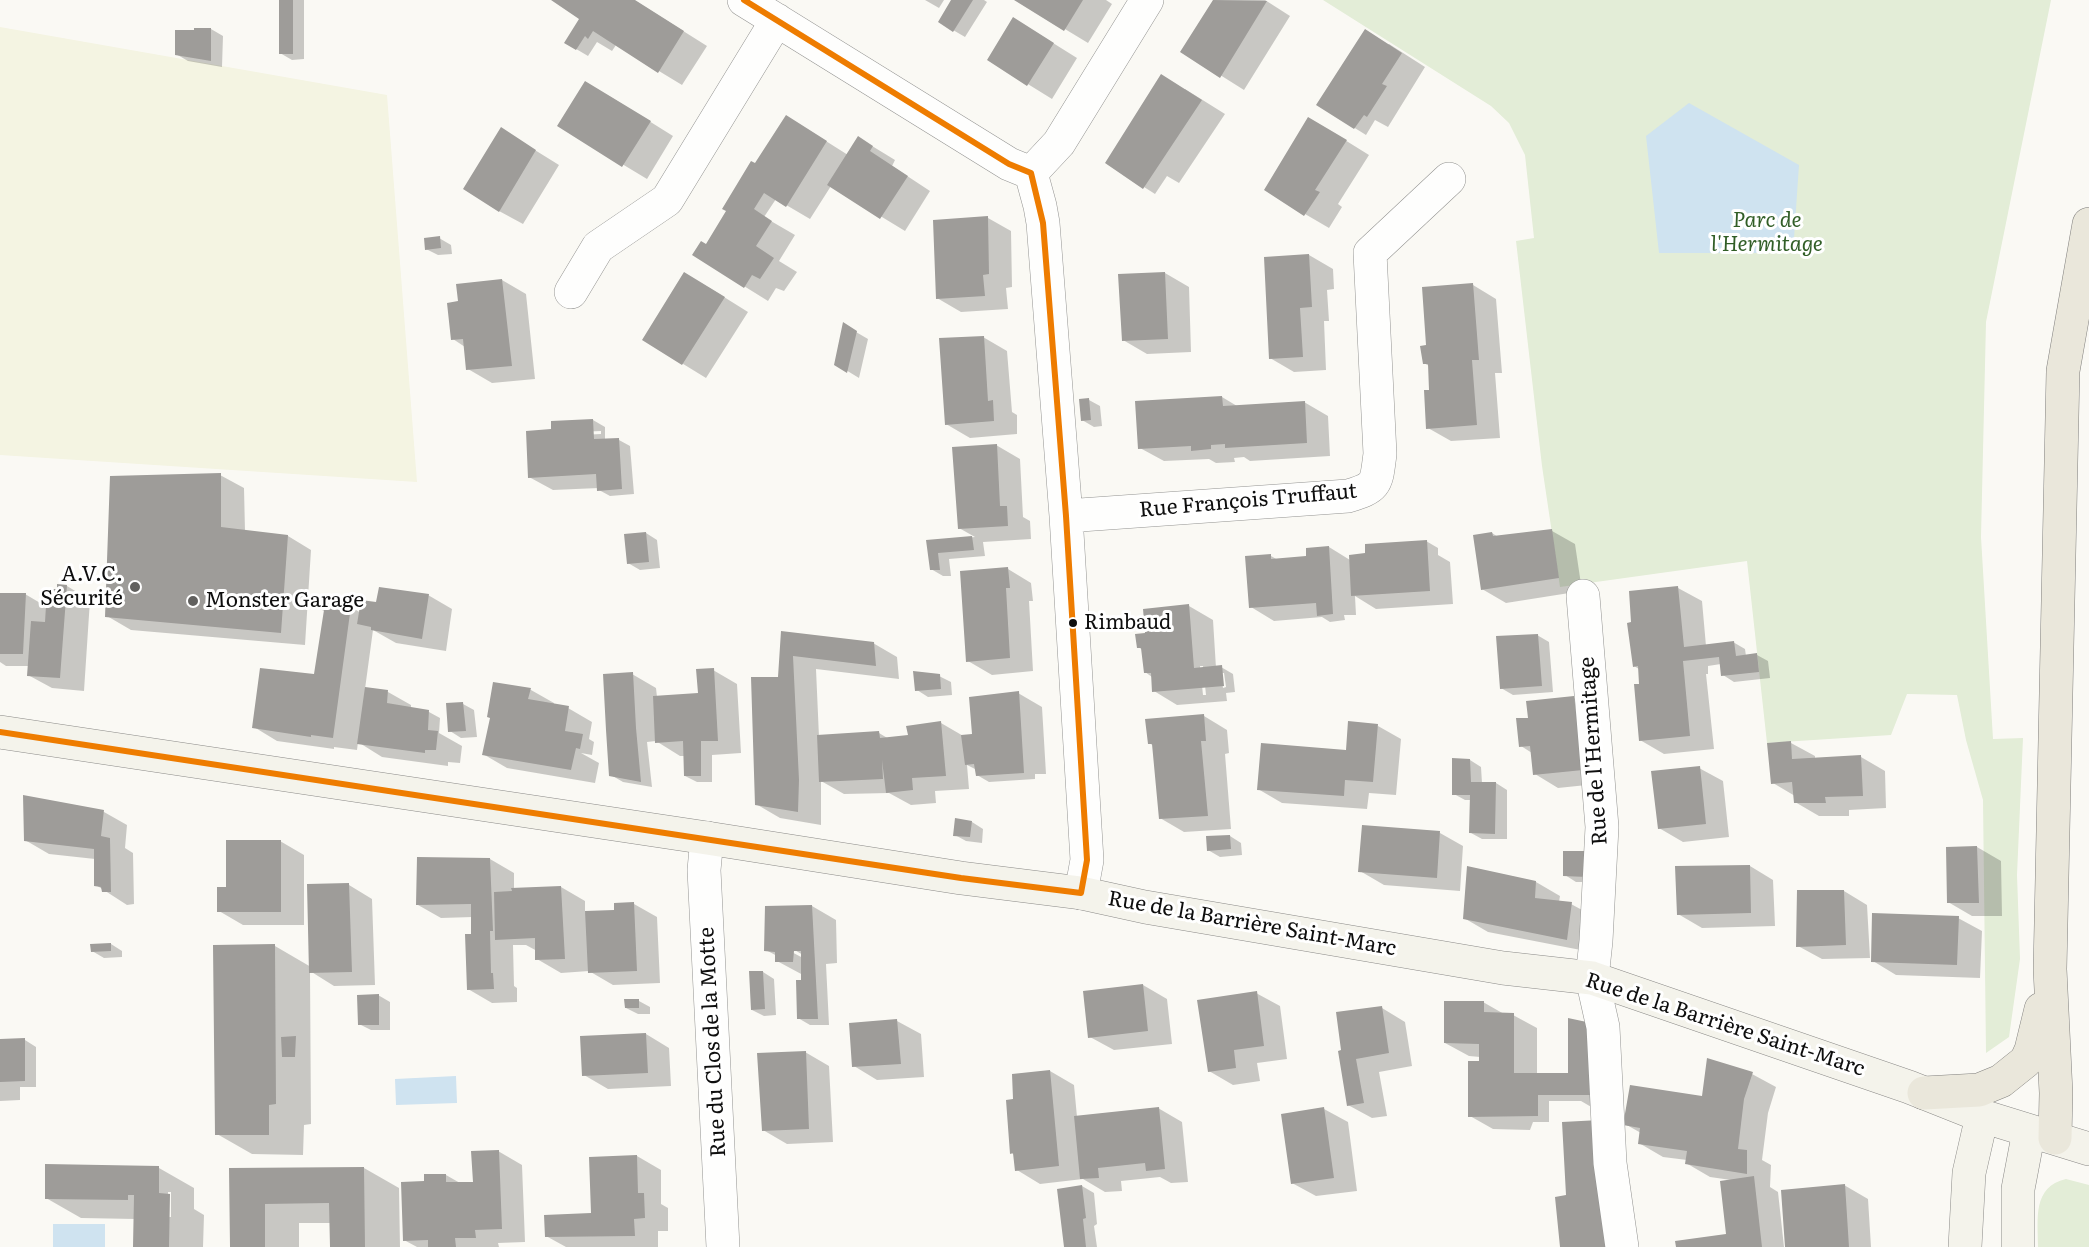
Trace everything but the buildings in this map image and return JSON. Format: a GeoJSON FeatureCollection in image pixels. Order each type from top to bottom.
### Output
{"type":"FeatureCollection","features":[{"type":"Feature","properties":{"kind":"main road"},"geometry":{"type":"LineString","coordinates":[[2018,1247],[2018,1189],[2062,1140],[2056,1093],[2050,969],[2063,371],[2089,224]]}},
{"type":"Feature","properties":{"kind":"main road","name":"Rue de la Barrière Saint-Marc"},"geometry":{"type":"LineString","coordinates":[[0,732],[707,837],[962,878],[1081,893],[1145,907],[1503,968],[1592,978],[1924,1093],[1982,1116],[2062,1140]]}},
{"type":"Feature","properties":{"kind":"main road"},"geometry":{"type":"LineString","coordinates":[[1924,1093],[1979,1090],[2001,1081],[2026,1061],[2031,1050],[2050,969]]}},
{"type":"Feature","properties":{"kind":"main road"},"geometry":{"type":"LineString","coordinates":[[1965,1247],[1969,1173],[1982,1116]]}},
{"type":"Feature","properties":{"kind":"street"},"geometry":{"type":"LineString","coordinates":[[744,0],[1009,164],[1031,173]]}},
{"type":"Feature","properties":{"kind":"street"},"geometry":{"type":"LineString","coordinates":[[1031,173],[1059,142],[1148,0]]}},
{"type":"Feature","properties":{"kind":"street"},"geometry":{"type":"LineString","coordinates":[[571,292],[598,247],[667,200],[777,20]]}},
{"type":"Feature","properties":{"kind":"street"},"geometry":{"type":"LineString","coordinates":[[1031,173],[1043,224],[1066,516],[1087,860],[1081,893]]}},
{"type":"Feature","properties":{"kind":"street","name":"Rue François Truffaut"},"geometry":{"type":"LineString","coordinates":[[1066,516],[1348,496],[1367,490],[1377,480],[1380,454],[1370,253],[1449,179]]}},
{"type":"Feature","properties":{"kind":"street","name":"Rue de l'Hermitage"},"geometry":{"type":"LineString","coordinates":[[1583,596],[1602,827],[1592,978],[1603,1027],[1610,1163],[1622,1247]]}},
{"type":"Feature","properties":{"kind":"street","name":"Rue du Clos de la Motte"},"geometry":{"type":"LineString","coordinates":[[707,837],[704,870],[723,1247]]}},
{"type":"Feature","properties":{"kind":"green space","name":"Parc de l'Hermitage"},"geometry":{"type":"Polygon","coordinates":[[[1323,0],[2051,0],[1986,322],[1981,537],[1993,739],[2023,738],[2017,875],[2020,959],[2009,1037],[1986,1053],[1983,800],[1966,740],[1957,695],[1907,694],[1891,735],[1767,743],[1747,561],[1560,587],[1542,466],[1516,241],[1534,238],[1525,155],[1509,123],[1491,106],[1323,0]]]}},
{"type":"Feature","properties":{"kind":"green space"},"geometry":{"type":"Polygon","coordinates":[[[0,27],[387,95],[417,482],[0,455],[0,27]]]}},
{"type":"Feature","properties":{"kind":"green space"},"geometry":{"type":"Polygon","coordinates":[[[2066,1179],[2089,1185],[2089,1247],[2038,1247],[2038,1215],[2042,1197],[2055,1183],[2066,1179]]]}},
{"type":"Feature","properties":{"kind":"water"},"geometry":{"type":"Polygon","coordinates":[[[1689,103],[1799,165],[1793,253],[1659,253],[1646,136],[1689,103]]]}},
{"type":"Feature","properties":{"kind":"water"},"geometry":{"type":"Polygon","coordinates":[[[456,1076],[457,1103],[396,1105],[395,1079],[456,1076]]]}},
{"type":"Feature","properties":{"kind":"water"},"geometry":{"type":"Polygon","coordinates":[[[53,1224],[105,1224],[105,1247],[53,1247],[53,1224]]]}},
{"type":"Feature","properties":{"kind":"transit line"},"geometry":{"type":"LineString","coordinates":[[744,0],[1009,164],[1031,173],[1043,223],[1066,516],[1087,860],[1081,893]]}},
{"type":"Feature","properties":{"kind":"transit line"},"geometry":{"type":"LineString","coordinates":[[0,732],[961,878],[1081,893]]}},
{"type":"Feature","properties":{"kind":"place","name":"A.V.C. Sécurité"},"geometry":{"type":"Point","coordinates":[135,587]}},
{"type":"Feature","properties":{"kind":"place","name":"Monster Garage"},"geometry":{"type":"Point","coordinates":[193,601]}},
{"type":"Feature","properties":{"kind":"place","name":"Rimbaud"},"geometry":{"type":"Point","coordinates":[1073,623]}}]}
